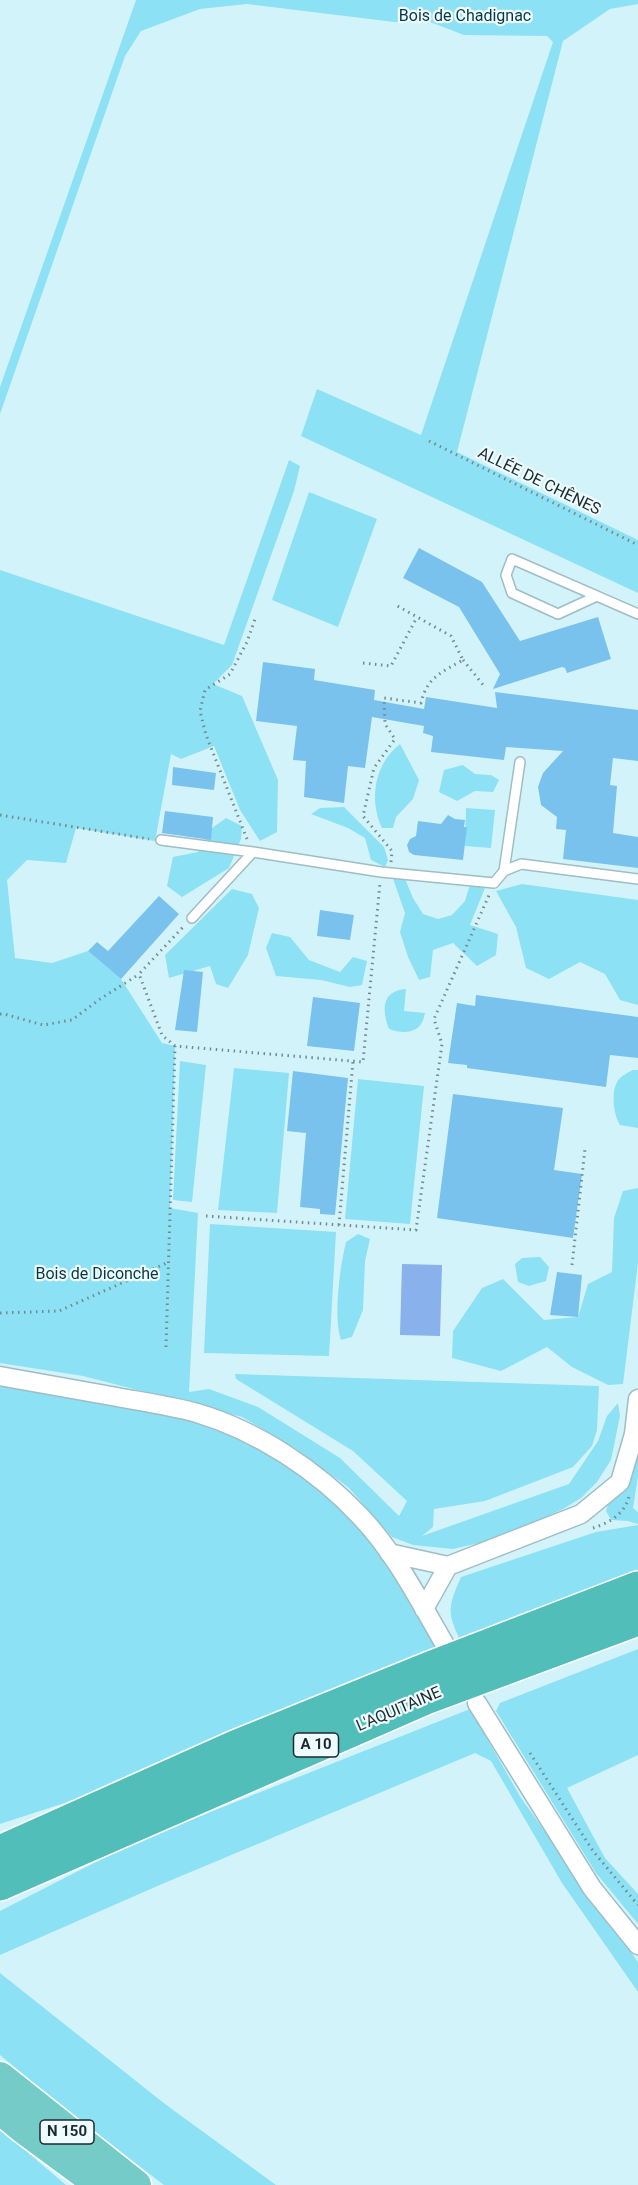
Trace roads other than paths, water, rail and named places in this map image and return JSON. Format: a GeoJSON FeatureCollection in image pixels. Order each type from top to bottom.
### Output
{"type":"FeatureCollection","features":[{"type":"Feature","properties":{"kind":"highway","name":"L'AQUITAINE"},"geometry":{"type":"LineString","coordinates":[[0,1852],[246,1743],[430,1668],[638,1588]]}},
{"type":"Feature","properties":{"kind":"highway","name":"L'AQUITAINE"},"geometry":{"type":"LineString","coordinates":[[0,1884],[428,1697],[638,1619]]}},
{"type":"Feature","properties":{"kind":"highway","name":"N 150"},"geometry":{"type":"LineString","coordinates":[[0,2077],[136,2185]]}},
{"type":"Feature","properties":{"kind":"highway","name":"N 150"},"geometry":{"type":"LineString","coordinates":[[0,2109],[100,2185]]}},
{"type":"Feature","properties":{"kind":"street"},"geometry":{"type":"LineString","coordinates":[[0,1376],[169,1406],[236,1428],[266,1443],[327,1484],[362,1517],[389,1553],[444,1643]]}},
{"type":"Feature","properties":{"kind":"street"},"geometry":{"type":"LineString","coordinates":[[389,1553],[448,1566],[581,1514],[620,1482],[634,1434],[638,1399]]}},
{"type":"Feature","properties":{"kind":"street"},"geometry":{"type":"LineString","coordinates":[[424,1609],[448,1566]]}},
{"type":"Feature","properties":{"kind":"street"},"geometry":{"type":"LineString","coordinates":[[477,1702],[592,1888],[638,1945]]}},
{"type":"Feature","properties":{"kind":"lane"},"geometry":{"type":"LineString","coordinates":[[597,596],[558,614],[512,593],[506,575],[512,559],[597,596],[638,614]]}},
{"type":"Feature","properties":{"kind":"lane"},"geometry":{"type":"LineString","coordinates":[[504,871],[520,762]]}},
{"type":"Feature","properties":{"kind":"lane"},"geometry":{"type":"LineString","coordinates":[[161,840],[386,873],[494,883],[504,871],[521,864],[638,879]]}},
{"type":"Feature","properties":{"kind":"lane"},"geometry":{"type":"LineString","coordinates":[[192,918],[253,852]]}},
{"type":"Feature","properties":{"kind":"park label","name":"Bois de Chadignac"},"geometry":{"type":"Point","coordinates":[465,17]}},
{"type":"Feature","properties":{"kind":"park label","name":"Bois de Diconche"},"geometry":{"type":"Point","coordinates":[97,1275]}}]}
